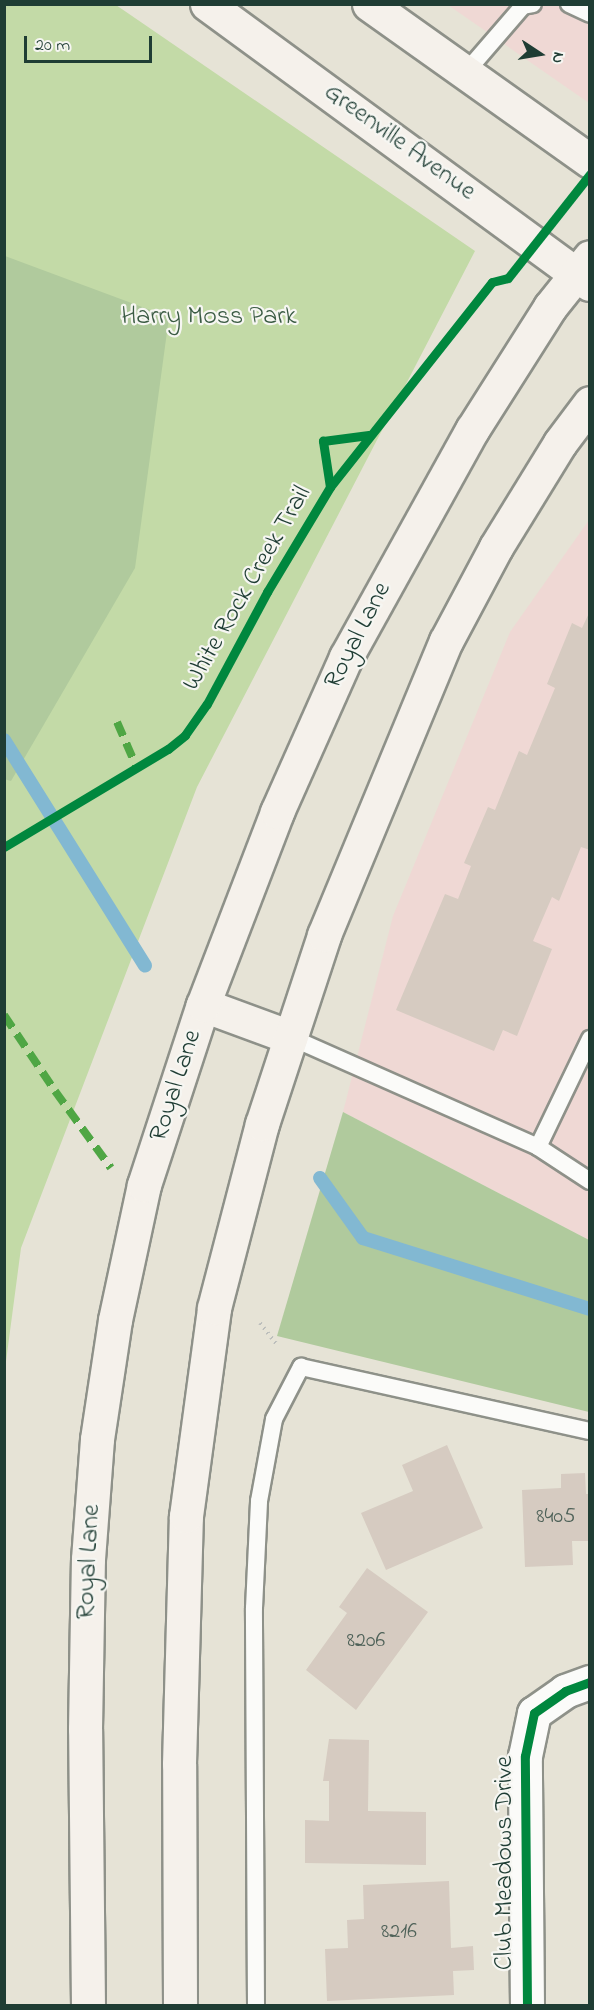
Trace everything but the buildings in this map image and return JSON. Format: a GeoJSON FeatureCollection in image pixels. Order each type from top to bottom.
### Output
{"type":"FeatureCollection","features":[{"type":"Feature","properties":{"kind":"main road","name":"Greenville Avenue"},"geometry":{"type":"LineString","coordinates":[[207,4],[585,272]]}},
{"type":"Feature","properties":{"kind":"main road"},"geometry":{"type":"LineString","coordinates":[[369,4],[590,161]]}},
{"type":"Feature","properties":{"kind":"main road","name":"Royal Lane"},"geometry":{"type":"LineString","coordinates":[[88,2006],[85,1729],[88,1559],[97,1439],[115,1320],[144,1185],[203,1005],[277,812],[346,657],[471,430],[550,307],[585,272]]}},
{"type":"Feature","properties":{"kind":"main road"},"geometry":{"type":"LineString","coordinates":[[180,2006],[178,1764],[186,1516],[214,1308],[262,1124],[324,935],[446,641],[496,547],[560,443],[590,403]]}},
{"type":"Feature","properties":{"kind":"main road"},"geometry":{"type":"LineString","coordinates":[[203,1005],[290,1038]]}},
{"type":"Feature","properties":{"kind":"street","name":"Club Meadows Drive"},"geometry":{"type":"LineString","coordinates":[[527,2006],[525,1756],[534,1713],[565,1691],[590,1682]]}},
{"type":"Feature","properties":{"kind":"lane"},"geometry":{"type":"LineString","coordinates":[[465,72],[523,6],[533,4]]}},
{"type":"Feature","properties":{"kind":"lane"},"geometry":{"type":"LineString","coordinates":[[569,4],[590,14]]}},
{"type":"Feature","properties":{"kind":"lane"},"geometry":{"type":"LineString","coordinates":[[290,1038],[538,1147],[590,1180]]}},
{"type":"Feature","properties":{"kind":"lane"},"geometry":{"type":"LineString","coordinates":[[538,1147],[590,1039]]}},
{"type":"Feature","properties":{"kind":"lane"},"geometry":{"type":"LineString","coordinates":[[256,2006],[254,1608],[259,1501],[274,1419],[301,1367],[590,1431]]}},
{"type":"Feature","properties":{"kind":"shaded area"},"geometry":{"type":"Polygon","coordinates":[[[448,5],[589,5],[589,103],[448,5]]]}},
{"type":"Feature","properties":{"kind":"shaded area"},"geometry":{"type":"Polygon","coordinates":[[[589,520],[589,1240],[343,1112],[393,916],[510,632],[589,520]]]}},
{"type":"Feature","properties":{"kind":"green space","name":"Harry Moss Park"},"geometry":{"type":"Polygon","coordinates":[[[5,5],[116,5],[475,251],[197,787],[21,1248],[5,1369],[5,5]]]}},
{"type":"Feature","properties":{"kind":"green space"},"geometry":{"type":"Polygon","coordinates":[[[5,256],[169,317],[135,568],[11,781],[4,779],[5,256]]]}},
{"type":"Feature","properties":{"kind":"green space"},"geometry":{"type":"Polygon","coordinates":[[[343,1112],[589,1240],[589,1412],[277,1336],[343,1112]]]}},
{"type":"Feature","properties":{"kind":"waterway"},"geometry":{"type":"LineString","coordinates":[[4,740],[145,966]]}},
{"type":"Feature","properties":{"kind":"waterway"},"geometry":{"type":"LineString","coordinates":[[320,1178],[363,1238],[590,1309]]}},
{"type":"Feature","properties":{"kind":"marked path"},"geometry":{"type":"LineString","coordinates":[[117,722],[137,768]]}},
{"type":"Feature","properties":{"kind":"marked path"},"geometry":{"type":"LineString","coordinates":[[4,1015],[111,1168]]}},
{"type":"Feature","properties":{"kind":"cycle path","name":"White Rock Creek Trail"},"geometry":{"type":"LineString","coordinates":[[4,847],[168,749],[185,735],[207,704],[267,592],[330,487],[492,282],[508,278],[590,174]]}},
{"type":"Feature","properties":{"kind":"cycle path"},"geometry":{"type":"LineString","coordinates":[[330,487],[323,441],[369,435]]}},
{"type":"Feature","properties":{"kind":"cycle path"},"geometry":{"type":"LineString","coordinates":[[527,2006],[525,1756],[534,1713],[565,1691],[590,1682]]}}]}
